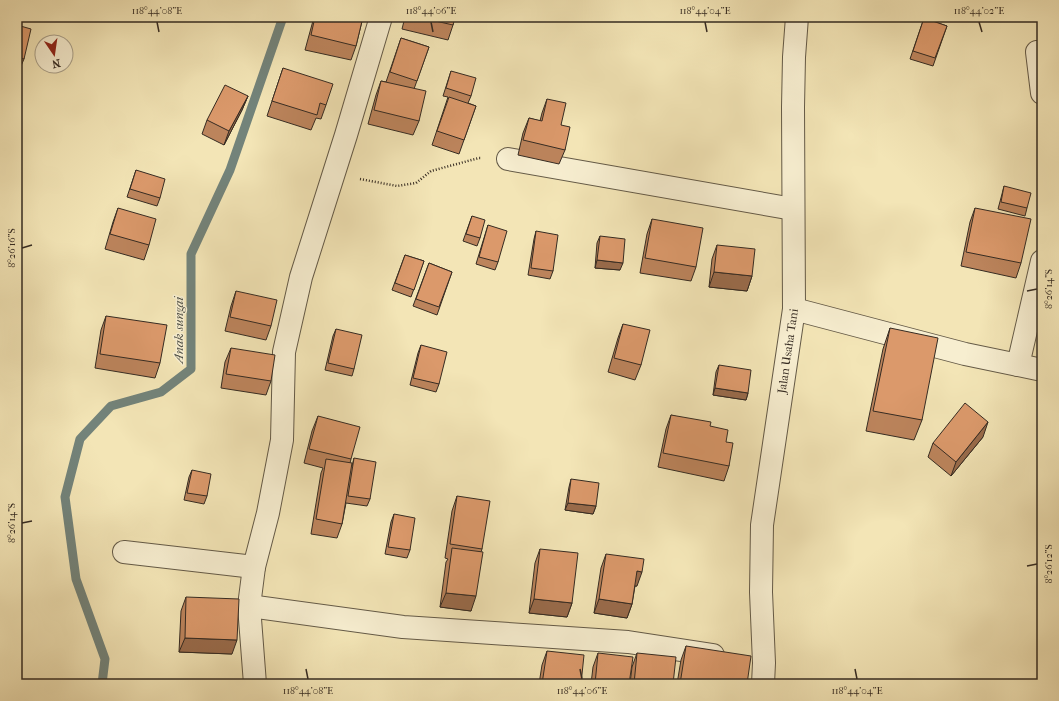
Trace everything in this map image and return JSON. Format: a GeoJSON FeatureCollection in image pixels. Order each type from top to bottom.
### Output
{"type":"FeatureCollection","features":[{"type":"Feature","properties":{"kind":"street"},"geometry":{"type":"LineString","coordinates":[[256,684],[249,606],[254,567],[268,513],[282,440],[284,352],[301,277],[346,135],[381,17]]}},
{"type":"Feature","properties":{"kind":"street","name":"Jalan Usaha Tani"},"geometry":{"type":"LineString","coordinates":[[764,674],[761,592],[762,525],[794,309],[793,107],[794,57],[797,17]]}},
{"type":"Feature","properties":{"kind":"street"},"geometry":{"type":"LineString","coordinates":[[1038,52],[1042,93]]}},
{"type":"Feature","properties":{"kind":"street"},"geometry":{"type":"LineString","coordinates":[[508,159],[793,209]]}},
{"type":"Feature","properties":{"kind":"street"},"geometry":{"type":"LineString","coordinates":[[1018,365],[1042,261]]}},
{"type":"Feature","properties":{"kind":"street"},"geometry":{"type":"LineString","coordinates":[[794,309],[965,354],[1042,370]]}},
{"type":"Feature","properties":{"kind":"street"},"geometry":{"type":"LineString","coordinates":[[124,552],[254,567]]}},
{"type":"Feature","properties":{"kind":"street"},"geometry":{"type":"LineString","coordinates":[[249,606],[403,627],[628,642],[738,659],[764,674]]}},
{"type":"Feature","properties":{"kind":"path"},"geometry":{"type":"LineString","coordinates":[[334,173],[397,186],[416,183],[431,171],[479,158],[508,159]]}},
{"type":"Feature","properties":{"kind":"building"},"geometry":{"type":"Polygon","coordinates":[[[315,17],[363,17],[356,46],[311,35],[315,17]]]}},
{"type":"Feature","properties":{"kind":"building"},"geometry":{"type":"Polygon","coordinates":[[[418,17],[455,17],[453,25],[418,17]]]}},
{"type":"Feature","properties":{"kind":"building"},"geometry":{"type":"Polygon","coordinates":[[[924,18],[947,26],[935,58],[913,51],[924,18]]]}},
{"type":"Feature","properties":{"kind":"building"},"geometry":{"type":"Polygon","coordinates":[[[17,25],[31,29],[24,59],[17,57],[17,25]]]}},
{"type":"Feature","properties":{"kind":"building"},"geometry":{"type":"Polygon","coordinates":[[[401,38],[429,47],[417,81],[390,72],[401,38]]]}},
{"type":"Feature","properties":{"kind":"building"},"geometry":{"type":"Polygon","coordinates":[[[283,68],[333,84],[326,105],[320,103],[317,115],[272,101],[283,68]]]}},
{"type":"Feature","properties":{"kind":"building"},"geometry":{"type":"Polygon","coordinates":[[[451,71],[476,78],[471,96],[446,88],[451,71]]]}},
{"type":"Feature","properties":{"kind":"building"},"geometry":{"type":"Polygon","coordinates":[[[381,81],[426,91],[419,121],[374,110],[381,81]]]}},
{"type":"Feature","properties":{"kind":"building"},"geometry":{"type":"Polygon","coordinates":[[[225,85],[248,96],[229,131],[207,120],[225,85]]]}},
{"type":"Feature","properties":{"kind":"building"},"geometry":{"type":"Polygon","coordinates":[[[449,97],[476,106],[464,140],[437,131],[449,97]]]}},
{"type":"Feature","properties":{"kind":"building"},"geometry":{"type":"Polygon","coordinates":[[[547,99],[566,103],[561,125],[570,127],[565,150],[523,140],[529,118],[542,121],[547,99]]]}},
{"type":"Feature","properties":{"kind":"building"},"geometry":{"type":"Polygon","coordinates":[[[136,170],[165,179],[160,198],[130,189],[136,170]]]}},
{"type":"Feature","properties":{"kind":"building"},"geometry":{"type":"Polygon","coordinates":[[[1004,186],[1031,193],[1027,208],[1001,202],[1004,186]]]}},
{"type":"Feature","properties":{"kind":"building"},"geometry":{"type":"Polygon","coordinates":[[[118,208],[156,219],[149,245],[110,234],[118,208]]]}},
{"type":"Feature","properties":{"kind":"building"},"geometry":{"type":"Polygon","coordinates":[[[975,208],[1031,219],[1021,263],[966,252],[975,208]]]}},
{"type":"Feature","properties":{"kind":"building"},"geometry":{"type":"Polygon","coordinates":[[[472,216],[485,220],[480,238],[466,234],[472,216]]]}},
{"type":"Feature","properties":{"kind":"building"},"geometry":{"type":"Polygon","coordinates":[[[652,219],[703,228],[696,267],[645,258],[652,219]]]}},
{"type":"Feature","properties":{"kind":"building"},"geometry":{"type":"Polygon","coordinates":[[[488,225],[507,231],[498,262],[479,257],[488,225]]]}},
{"type":"Feature","properties":{"kind":"building"},"geometry":{"type":"Polygon","coordinates":[[[536,231],[558,235],[553,271],[531,268],[536,231]]]}},
{"type":"Feature","properties":{"kind":"building"},"geometry":{"type":"Polygon","coordinates":[[[600,236],[625,239],[623,263],[597,260],[600,236]]]}},
{"type":"Feature","properties":{"kind":"building"},"geometry":{"type":"Polygon","coordinates":[[[717,245],[755,249],[752,276],[714,272],[717,245]]]}},
{"type":"Feature","properties":{"kind":"building"},"geometry":{"type":"Polygon","coordinates":[[[405,255],[424,261],[414,290],[395,283],[405,255]]]}},
{"type":"Feature","properties":{"kind":"building"},"geometry":{"type":"Polygon","coordinates":[[[429,263],[452,272],[439,307],[416,299],[429,263]]]}},
{"type":"Feature","properties":{"kind":"building"},"geometry":{"type":"Polygon","coordinates":[[[236,291],[277,300],[271,326],[230,317],[236,291]]]}},
{"type":"Feature","properties":{"kind":"building"},"geometry":{"type":"Polygon","coordinates":[[[106,316],[167,325],[160,363],[100,354],[106,316]]]}},
{"type":"Feature","properties":{"kind":"building"},"geometry":{"type":"Polygon","coordinates":[[[623,324],[650,330],[641,365],[614,358],[623,324]]]}},
{"type":"Feature","properties":{"kind":"building"},"geometry":{"type":"Polygon","coordinates":[[[890,328],[938,338],[922,420],[873,411],[890,328]]]}},
{"type":"Feature","properties":{"kind":"building"},"geometry":{"type":"Polygon","coordinates":[[[336,329],[362,335],[354,369],[328,363],[336,329]]]}},
{"type":"Feature","properties":{"kind":"building"},"geometry":{"type":"Polygon","coordinates":[[[421,345],[447,352],[439,384],[413,378],[421,345]]]}},
{"type":"Feature","properties":{"kind":"building"},"geometry":{"type":"Polygon","coordinates":[[[231,348],[275,355],[271,381],[226,374],[231,348]]]}},
{"type":"Feature","properties":{"kind":"building"},"geometry":{"type":"Polygon","coordinates":[[[719,365],[751,370],[748,393],[715,388],[719,365]]]}},
{"type":"Feature","properties":{"kind":"building"},"geometry":{"type":"Polygon","coordinates":[[[965,403],[988,422],[956,462],[933,443],[965,403]]]}},
{"type":"Feature","properties":{"kind":"building"},"geometry":{"type":"Polygon","coordinates":[[[671,415],[711,422],[710,426],[728,430],[726,442],[733,443],[729,466],[663,453],[671,415]]]}},
{"type":"Feature","properties":{"kind":"building"},"geometry":{"type":"Polygon","coordinates":[[[318,416],[360,427],[351,459],[309,449],[318,416]]]}},
{"type":"Feature","properties":{"kind":"building"},"geometry":{"type":"Polygon","coordinates":[[[354,458],[376,462],[370,499],[348,496],[354,458]]]}},
{"type":"Feature","properties":{"kind":"building"},"geometry":{"type":"Polygon","coordinates":[[[326,459],[352,463],[342,524],[316,519],[326,459]]]}},
{"type":"Feature","properties":{"kind":"building"},"geometry":{"type":"Polygon","coordinates":[[[192,470],[211,474],[207,496],[187,493],[192,470]]]}},
{"type":"Feature","properties":{"kind":"building"},"geometry":{"type":"Polygon","coordinates":[[[571,479],[599,483],[596,506],[568,503],[571,479]]]}},
{"type":"Feature","properties":{"kind":"building"},"geometry":{"type":"Polygon","coordinates":[[[457,496],[490,501],[482,549],[450,544],[457,496]]]}},
{"type":"Feature","properties":{"kind":"building"},"geometry":{"type":"Polygon","coordinates":[[[394,514],[415,518],[410,550],[388,547],[394,514]]]}},
{"type":"Feature","properties":{"kind":"building"},"geometry":{"type":"Polygon","coordinates":[[[452,548],[483,552],[476,596],[446,593],[452,548]]]}},
{"type":"Feature","properties":{"kind":"building"},"geometry":{"type":"Polygon","coordinates":[[[540,549],[578,553],[572,603],[534,599],[540,549]]]}},
{"type":"Feature","properties":{"kind":"building"},"geometry":{"type":"Polygon","coordinates":[[[606,554],[644,559],[642,572],[637,571],[632,604],[599,599],[606,554]]]}},
{"type":"Feature","properties":{"kind":"building"},"geometry":{"type":"Polygon","coordinates":[[[186,597],[239,599],[237,640],[185,638],[186,597]]]}},
{"type":"Feature","properties":{"kind":"building"},"geometry":{"type":"Polygon","coordinates":[[[686,646],[751,656],[747,684],[680,684],[686,646]]]}},
{"type":"Feature","properties":{"kind":"building"},"geometry":{"type":"Polygon","coordinates":[[[547,651],[584,655],[581,684],[542,684],[547,651]]]}},
{"type":"Feature","properties":{"kind":"building"},"geometry":{"type":"Polygon","coordinates":[[[598,653],[633,657],[629,684],[595,684],[598,653]]]}},
{"type":"Feature","properties":{"kind":"building"},"geometry":{"type":"Polygon","coordinates":[[[637,653],[676,657],[673,684],[634,684],[637,653]]]}},
{"type":"Feature","properties":{"kind":"waterway","name":"Anak sungai"},"geometry":{"type":"LineString","coordinates":[[102,684],[105,659],[76,579],[65,497],[80,439],[111,406],[161,392],[191,369],[191,254],[230,170],[283,17]]}}]}
